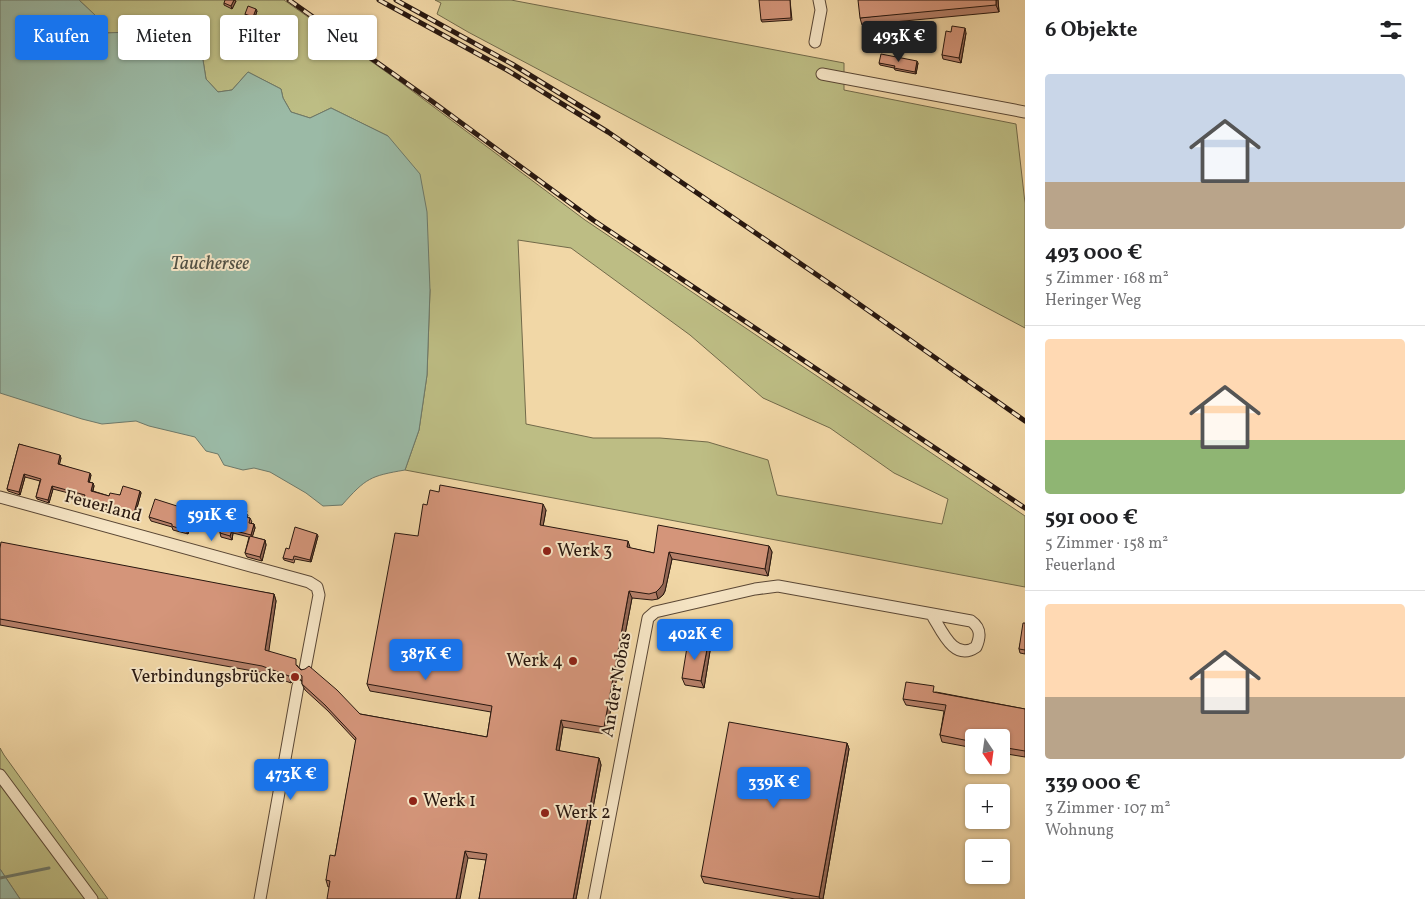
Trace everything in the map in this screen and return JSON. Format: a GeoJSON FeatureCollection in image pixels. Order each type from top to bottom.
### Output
{"type":"FeatureCollection","features":[{"type":"Feature","properties":{"kind":"street"},"geometry":{"type":"LineString","coordinates":[[815,42],[821,10],[819,0]]}},
{"type":"Feature","properties":{"kind":"street"},"geometry":{"type":"LineString","coordinates":[[822,74],[1025,112]]}},
{"type":"Feature","properties":{"kind":"street","name":"Feuerland"},"geometry":{"type":"LineString","coordinates":[[0,497],[309,582],[316,587],[319,595],[305,669]]}},
{"type":"Feature","properties":{"kind":"street","name":"An der Nobas"},"geometry":{"type":"LineString","coordinates":[[594,899],[648,618],[655,612],[755,589],[778,586],[932,615]]}},
{"type":"Feature","properties":{"kind":"street"},"geometry":{"type":"LineString","coordinates":[[260,899],[297,692]]}},
{"type":"Feature","properties":{"kind":"street"},"geometry":{"type":"LineString","coordinates":[[0,775],[92,899]]}},
{"type":"Feature","properties":{"kind":"green space"},"geometry":{"type":"Polygon","coordinates":[[[79,0],[284,0],[308,17],[308,60],[369,60],[585,220],[1025,516],[1025,587],[405,470],[419,430],[427,375],[430,290],[388,136],[331,108],[310,118],[291,112],[283,98],[281,89],[248,72],[232,90],[218,92],[206,79],[203,60],[210,60],[210,15],[118,15],[118,32],[108,33],[108,15],[95,15],[79,0]],[[518,240],[526,424],[593,438],[660,438],[708,442],[768,460],[777,495],[942,524],[948,499],[894,473],[830,428],[763,398],[690,335],[571,248],[518,240]]]}},
{"type":"Feature","properties":{"kind":"green space"},"geometry":{"type":"Polygon","coordinates":[[[435,0],[511,0],[844,63],[844,90],[1016,124],[1025,203],[1025,328],[468,32],[437,14],[441,3],[435,0]]]}},
{"type":"Feature","properties":{"kind":"green space"},"geometry":{"type":"Polygon","coordinates":[[[0,748],[108,899],[20,899],[0,869],[0,748]]]}},
{"type":"Feature","properties":{"kind":"water","name":"Tauchersee"},"geometry":{"type":"Polygon","coordinates":[[[0,0],[79,0],[95,15],[15,15],[15,60],[108,60],[108,33],[118,32],[118,60],[203,60],[206,79],[218,92],[232,90],[248,72],[281,89],[283,98],[291,112],[310,118],[331,108],[388,136],[420,174],[427,212],[430,290],[427,375],[419,430],[405,470],[384,474],[369,480],[357,489],[342,505],[323,506],[306,493],[270,472],[254,468],[243,470],[224,465],[218,454],[206,451],[195,437],[136,421],[102,424],[0,393],[0,0]]]}},
{"type":"Feature","properties":{"kind":"water"},"geometry":{"type":"Polygon","coordinates":[[[0,869],[20,899],[0,899],[0,869]]]}},
{"type":"Feature","properties":{"kind":"building"},"geometry":{"type":"Polygon","coordinates":[[[225,0],[234,0],[231,6],[224,3],[225,0]]]}},
{"type":"Feature","properties":{"kind":"building"},"geometry":{"type":"Polygon","coordinates":[[[759,0],[790,0],[791,18],[761,20],[759,0]]]}},
{"type":"Feature","properties":{"kind":"building"},"geometry":{"type":"Polygon","coordinates":[[[858,0],[996,0],[996,5],[860,18],[858,0]]]}},
{"type":"Feature","properties":{"kind":"building"},"geometry":{"type":"Polygon","coordinates":[[[248,6],[256,9],[254,15],[245,14],[248,6]]]}},
{"type":"Feature","properties":{"kind":"building"},"geometry":{"type":"Polygon","coordinates":[[[952,26],[965,28],[959,58],[942,55],[946,31],[951,32],[952,26]]]}},
{"type":"Feature","properties":{"kind":"building"},"geometry":{"type":"Polygon","coordinates":[[[881,54],[917,61],[915,72],[879,63],[881,54]]]}},
{"type":"Feature","properties":{"kind":"building"},"geometry":{"type":"Polygon","coordinates":[[[19,444],[60,455],[58,464],[90,473],[88,482],[93,483],[91,491],[109,496],[110,493],[120,495],[123,486],[140,491],[134,513],[119,509],[118,512],[106,509],[106,507],[83,501],[85,495],[52,486],[48,500],[36,497],[41,479],[24,474],[19,492],[7,489],[19,444]]]}},
{"type":"Feature","properties":{"kind":"building"},"geometry":{"type":"Polygon","coordinates":[[[440,485],[543,504],[540,525],[628,541],[627,547],[654,553],[658,525],[769,546],[765,569],[669,552],[663,584],[656,592],[649,594],[629,591],[604,727],[561,720],[556,750],[599,758],[573,899],[479,899],[487,854],[465,851],[456,899],[327,899],[330,881],[326,880],[330,855],[335,856],[356,738],[302,684],[302,676],[297,672],[293,672],[289,676],[262,666],[0,619],[1,542],[274,594],[265,650],[296,659],[296,665],[301,670],[309,666],[337,690],[360,714],[487,737],[492,706],[367,684],[395,533],[418,536],[423,504],[427,505],[430,490],[439,492],[440,485]]]}},
{"type":"Feature","properties":{"kind":"building"},"geometry":{"type":"Polygon","coordinates":[[[155,499],[180,507],[181,504],[193,507],[193,509],[210,513],[213,502],[227,506],[227,503],[238,506],[237,509],[247,511],[245,517],[250,518],[249,523],[254,524],[251,535],[232,530],[230,536],[220,533],[222,526],[190,518],[186,531],[172,526],[172,524],[149,517],[155,499]]]}},
{"type":"Feature","properties":{"kind":"building"},"geometry":{"type":"Polygon","coordinates":[[[295,527],[317,534],[310,560],[294,556],[293,560],[283,558],[286,548],[289,549],[295,527]]]}},
{"type":"Feature","properties":{"kind":"building"},"geometry":{"type":"Polygon","coordinates":[[[250,536],[265,540],[260,557],[245,553],[250,536]]]}},
{"type":"Feature","properties":{"kind":"building"},"geometry":{"type":"Polygon","coordinates":[[[1023,623],[1025,623],[1025,650],[1019,649],[1023,623]]]}},
{"type":"Feature","properties":{"kind":"building"},"geometry":{"type":"Polygon","coordinates":[[[688,641],[708,644],[701,681],[682,678],[688,641]]]}},
{"type":"Feature","properties":{"kind":"building"},"geometry":{"type":"Polygon","coordinates":[[[906,682],[934,686],[933,692],[1025,709],[1025,751],[1010,748],[1010,729],[965,729],[965,740],[940,735],[946,705],[903,699],[906,682]]]}},
{"type":"Feature","properties":{"kind":"building"},"geometry":{"type":"Polygon","coordinates":[[[729,722],[847,743],[819,897],[701,876],[729,722]]]}},
{"type":"Feature","properties":{"kind":"waterway"},"geometry":{"type":"LineString","coordinates":[[0,878],[49,868]]}},
{"type":"Feature","properties":{"kind":"railway"},"geometry":{"type":"LineString","coordinates":[[289,0],[433,102],[593,220],[1025,508]]}},
{"type":"Feature","properties":{"kind":"railway"},"geometry":{"type":"LineString","coordinates":[[379,0],[507,70],[608,132],[842,292],[1025,421]]}},
{"type":"Feature","properties":{"kind":"railway"},"geometry":{"type":"LineString","coordinates":[[396,0],[512,64],[598,117]]}},
{"type":"Feature","properties":{"kind":"place","name":"Werk 3"},"geometry":{"type":"Point","coordinates":[547,551]}},
{"type":"Feature","properties":{"kind":"place","name":"Werk 4"},"geometry":{"type":"Point","coordinates":[573,661]}},
{"type":"Feature","properties":{"kind":"place","name":"Verbindungsbrücke"},"geometry":{"type":"Point","coordinates":[295,677]}},
{"type":"Feature","properties":{"kind":"place","name":"Werk 1"},"geometry":{"type":"Point","coordinates":[413,801]}},
{"type":"Feature","properties":{"kind":"place","name":"Werk 2"},"geometry":{"type":"Point","coordinates":[545,813]}}]}
